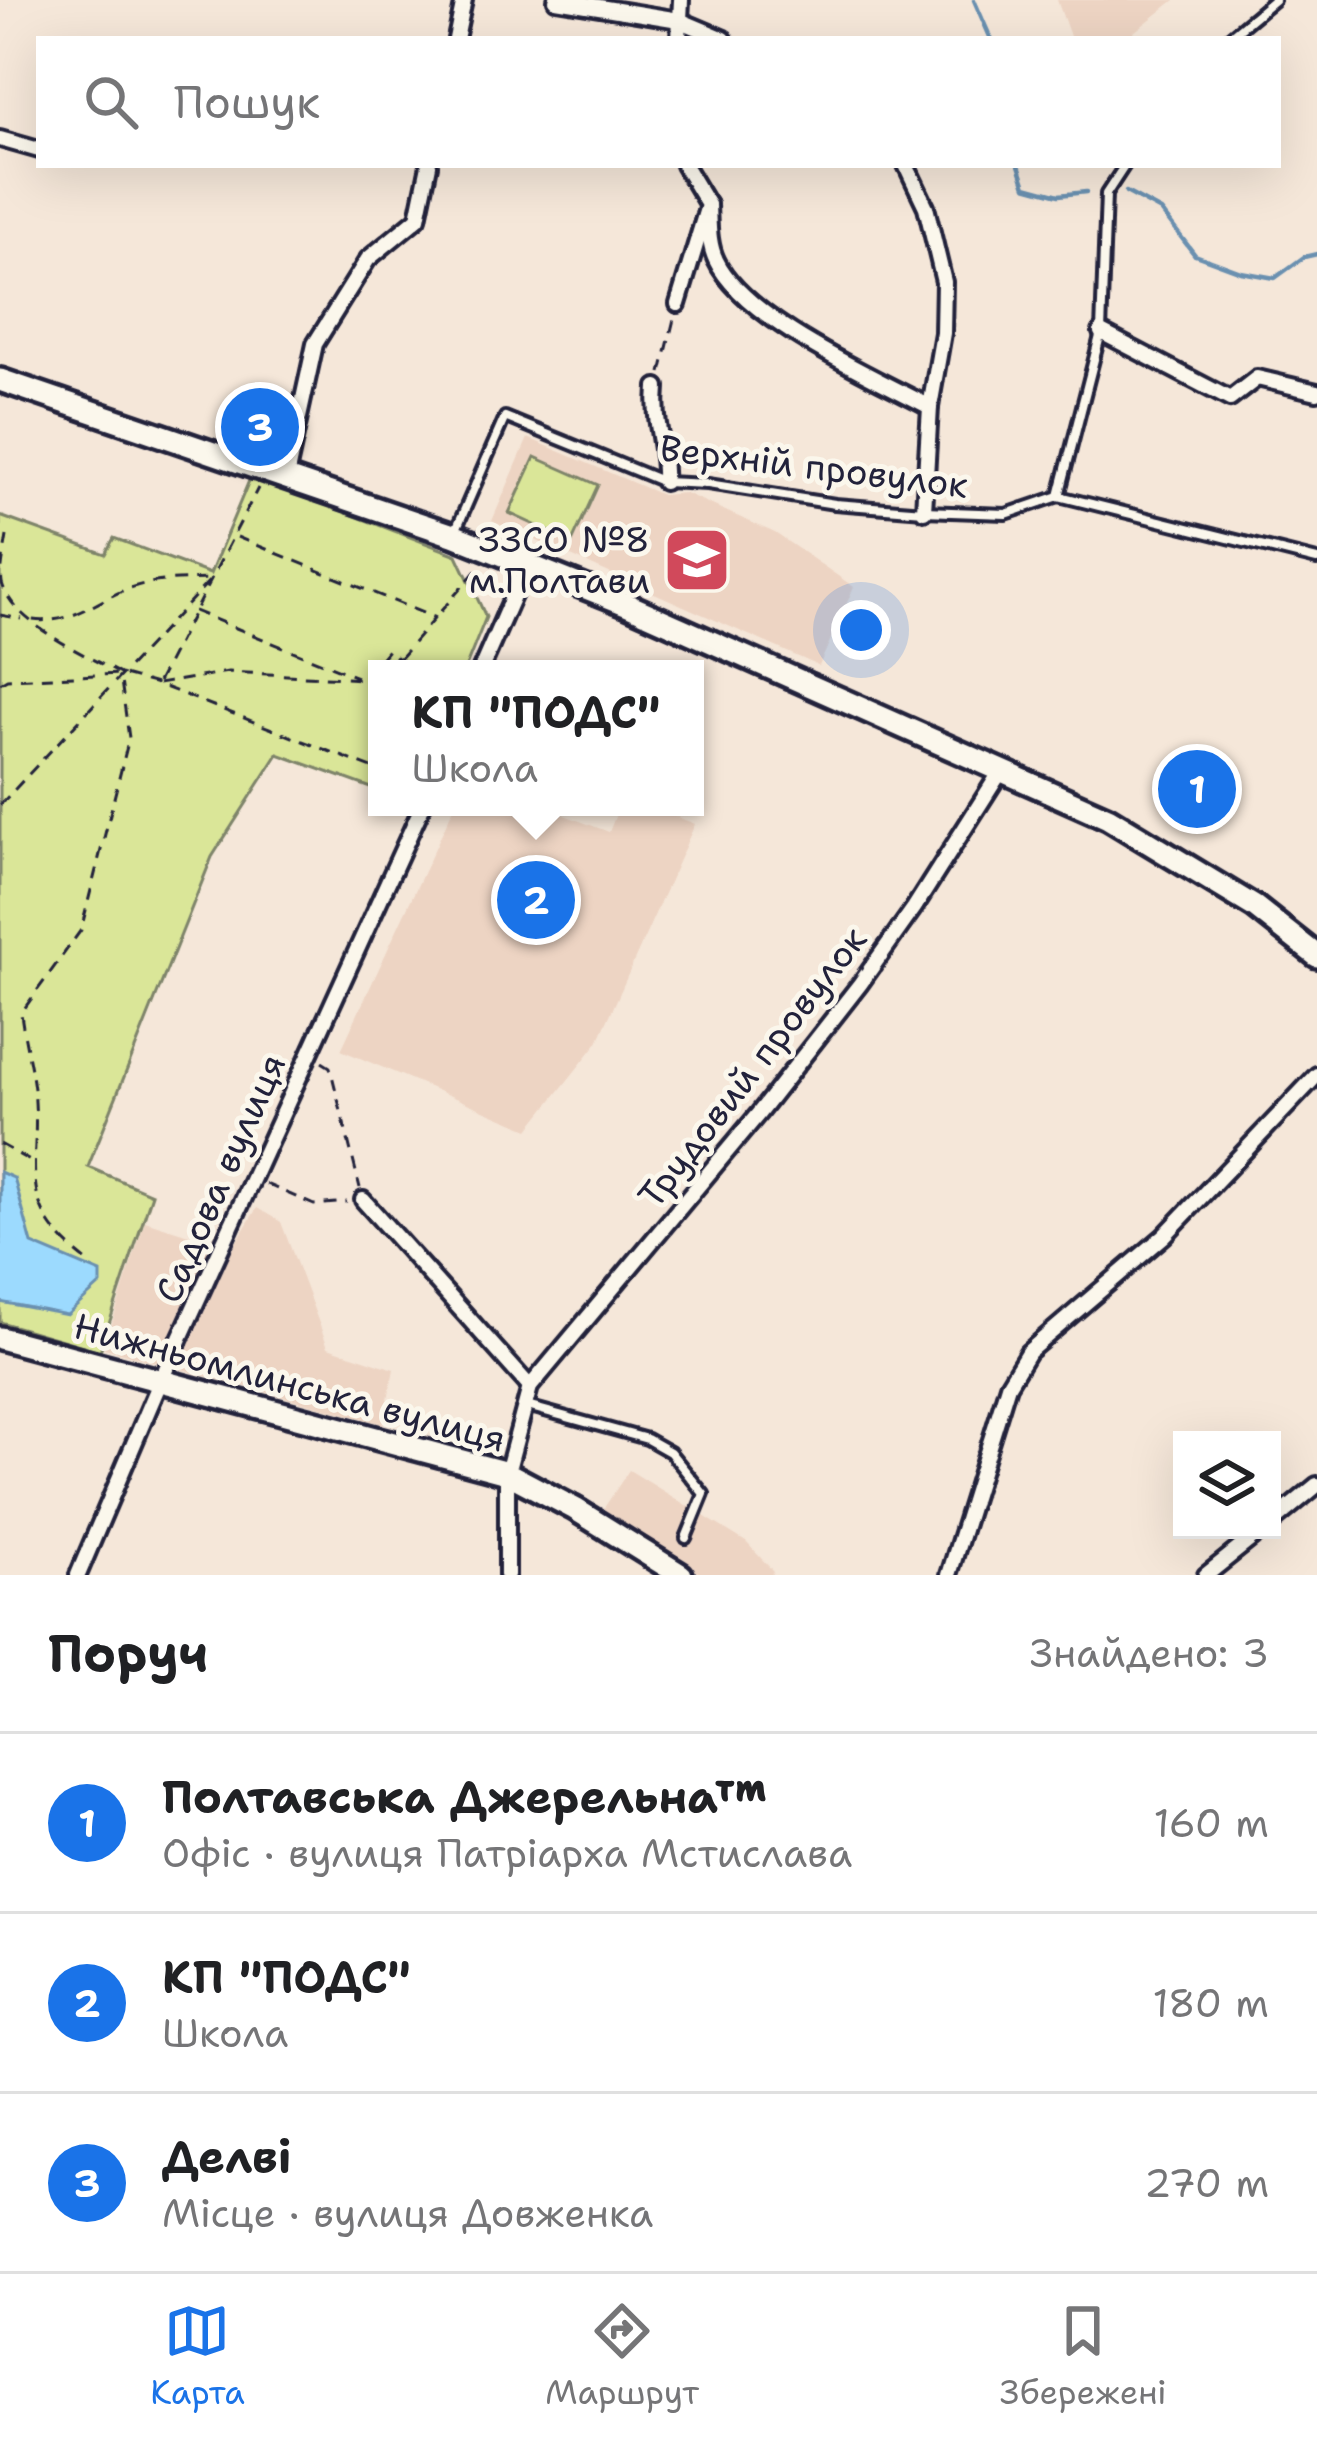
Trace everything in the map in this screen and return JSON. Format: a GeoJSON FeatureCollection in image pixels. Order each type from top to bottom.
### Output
{"type":"FeatureCollection","features":[{"type":"Feature","properties":{"kind":"main road"},"geometry":{"type":"LineString","coordinates":[[0,380],[527,563],[1108,818],[1255,907],[1317,956]]}},
{"type":"Feature","properties":{"kind":"main road","name":"Нижньомлинська вулиця"},"geometry":{"type":"LineString","coordinates":[[2,1344],[161,1380],[507,1473],[575,1509],[675,1574]]}},
{"type":"Feature","properties":{"kind":"street"},"geometry":{"type":"LineString","coordinates":[[457,36],[464,0]]}},
{"type":"Feature","properties":{"kind":"street"},"geometry":{"type":"LineString","coordinates":[[556,0],[680,20],[717,36]]}},
{"type":"Feature","properties":{"kind":"street"},"geometry":{"type":"LineString","coordinates":[[679,36],[681,0]]}},
{"type":"Feature","properties":{"kind":"street"},"geometry":{"type":"LineString","coordinates":[[0,139],[36,149]]}},
{"type":"Feature","properties":{"kind":"street"},"geometry":{"type":"LineString","coordinates":[[277,474],[315,344],[368,259],[418,218],[428,168]]}},
{"type":"Feature","properties":{"kind":"street"},"geometry":{"type":"LineString","coordinates":[[686,168],[708,205],[710,243],[718,265],[752,303],[810,343],[930,407]]}},
{"type":"Feature","properties":{"kind":"street"},"geometry":{"type":"LineString","coordinates":[[907,168],[926,207],[944,282],[924,512]]}},
{"type":"Feature","properties":{"kind":"street"},"geometry":{"type":"LineString","coordinates":[[678,304],[708,205]]}},
{"type":"Feature","properties":{"kind":"street"},"geometry":{"type":"LineString","coordinates":[[1101,332],[1231,399],[1257,378],[1317,392]]}},
{"type":"Feature","properties":{"kind":"street"},"geometry":{"type":"LineString","coordinates":[[657,387],[654,417],[665,457],[664,482]]}},
{"type":"Feature","properties":{"kind":"street"},"geometry":{"type":"LineString","coordinates":[[485,660],[527,563]]}},
{"type":"Feature","properties":{"kind":"street","name":"Трудовий провулок"},"geometry":{"type":"LineString","coordinates":[[530,1387],[860,984],[1001,771]]}},
{"type":"Feature","properties":{"kind":"street","name":"Садова вулиця"},"geometry":{"type":"LineString","coordinates":[[78,1575],[161,1380],[418,816]]}},
{"type":"Feature","properties":{"kind":"street"},"geometry":{"type":"LineString","coordinates":[[949,1575],[1008,1385],[1028,1352],[1164,1236],[1317,1075]]}},
{"type":"Feature","properties":{"kind":"street"},"geometry":{"type":"LineString","coordinates":[[362,1200],[530,1387],[507,1473],[507,1575]]}},
{"type":"Feature","properties":{"kind":"street"},"geometry":{"type":"LineString","coordinates":[[1281,1515],[1317,1485]]}},
{"type":"Feature","properties":{"kind":"street"},"geometry":{"type":"LineString","coordinates":[[1206,1575],[1251,1539]]}},
{"type":"Feature","properties":{"kind":"lane"},"geometry":{"type":"LineString","coordinates":[[1231,36],[1274,0]]}},
{"type":"Feature","properties":{"kind":"lane"},"geometry":{"type":"LineString","coordinates":[[1123,168],[1106,194],[1101,332],[1059,496],[1317,560]]}},
{"type":"Feature","properties":{"kind":"lane","name":"Верхній провулок"},"geometry":{"type":"LineString","coordinates":[[453,535],[505,417],[664,482],[924,512],[1006,514],[1059,496]]}},
{"type":"Feature","properties":{"kind":"lane"},"geometry":{"type":"LineString","coordinates":[[525,1406],[647,1439],[670,1452],[704,1494],[686,1538]]}},
{"type":"Feature","properties":{"kind":"path"},"geometry":{"type":"LineString","coordinates":[[657,387],[678,304]]}},
{"type":"Feature","properties":{"kind":"path"},"geometry":{"type":"LineString","coordinates":[[157,684],[234,535],[277,474]]}},
{"type":"Feature","properties":{"kind":"path"},"geometry":{"type":"LineString","coordinates":[[234,535],[434,618]]}},
{"type":"Feature","properties":{"kind":"path"},"geometry":{"type":"LineString","coordinates":[[7,536],[0,579],[27,620],[120,674],[368,766]]}},
{"type":"Feature","properties":{"kind":"path"},"geometry":{"type":"LineString","coordinates":[[380,660],[388,650],[399,659],[495,551]]}},
{"type":"Feature","properties":{"kind":"path"},"geometry":{"type":"LineString","coordinates":[[0,615],[46,622],[72,616],[144,584],[211,579]]}},
{"type":"Feature","properties":{"kind":"path"},"geometry":{"type":"LineString","coordinates":[[0,805],[211,579]]}},
{"type":"Feature","properties":{"kind":"path"},"geometry":{"type":"LineString","coordinates":[[194,611],[368,683]]}},
{"type":"Feature","properties":{"kind":"path"},"geometry":{"type":"LineString","coordinates":[[157,684],[228,672],[364,680]]}},
{"type":"Feature","properties":{"kind":"path"},"geometry":{"type":"LineString","coordinates":[[0,683],[120,674]]}},
{"type":"Feature","properties":{"kind":"path"},"geometry":{"type":"LineString","coordinates":[[87,1261],[64,1244],[49,1224],[34,1189],[34,1089],[21,1013],[81,930],[129,738],[120,674]]}},
{"type":"Feature","properties":{"kind":"path"},"geometry":{"type":"LineString","coordinates":[[364,680],[368,675]]}},
{"type":"Feature","properties":{"kind":"path"},"geometry":{"type":"LineString","coordinates":[[253,1178],[314,1205],[362,1200],[330,1067],[310,1054]]}},
{"type":"Feature","properties":{"kind":"path"},"geometry":{"type":"LineString","coordinates":[[0,1144],[32,1163]]}},
{"type":"Feature","properties":{"kind":"shaded area"},"geometry":{"type":"Polygon","coordinates":[[[1057,0],[1175,0],[1129,36],[1070,36],[1057,0]]]}},
{"type":"Feature","properties":{"kind":"shaded area","name":"ЗЗСО №8 м.Полтави"},"geometry":{"type":"Polygon","coordinates":[[[528,438],[662,495],[685,493],[775,533],[854,587],[819,666],[492,521],[528,438]]]}},
{"type":"Feature","properties":{"kind":"shaded area"},"geometry":{"type":"Polygon","coordinates":[[[450,816],[567,816],[609,832],[615,816],[675,816],[695,824],[598,1042],[529,1129],[341,1050],[450,816]]]}},
{"type":"Feature","properties":{"kind":"shaded area"},"geometry":{"type":"Polygon","coordinates":[[[257,1208],[281,1222],[328,1347],[394,1369],[383,1424],[104,1348],[145,1221],[232,1249],[257,1208]]]}},
{"type":"Feature","properties":{"kind":"shaded area"},"geometry":{"type":"Polygon","coordinates":[[[629,1470],[746,1542],[773,1571],[771,1575],[702,1575],[600,1514],[629,1470]]]}},
{"type":"Feature","properties":{"kind":"green space"},"geometry":{"type":"Polygon","coordinates":[[[535,457],[598,485],[572,542],[509,513],[535,457]]]}},
{"type":"Feature","properties":{"kind":"green space"},"geometry":{"type":"Polygon","coordinates":[[[251,476],[457,555],[486,617],[469,660],[368,660],[368,787],[278,754],[212,857],[88,1167],[152,1194],[100,1351],[0,1322],[0,516],[105,554],[114,538],[210,574],[251,476]]]}},
{"type":"Feature","properties":{"kind":"water"},"geometry":{"type":"Polygon","coordinates":[[[0,1172],[14,1178],[32,1244],[101,1273],[101,1284],[67,1315],[0,1302],[0,1172]]]}},
{"type":"Feature","properties":{"kind":"waterway"},"geometry":{"type":"LineString","coordinates":[[974,0],[990,36]]}},
{"type":"Feature","properties":{"kind":"waterway"},"geometry":{"type":"LineString","coordinates":[[1020,168],[1026,186],[1059,195],[1086,192]]}},
{"type":"Feature","properties":{"kind":"waterway"},"geometry":{"type":"LineString","coordinates":[[1126,192],[1161,211],[1195,255],[1241,272],[1275,278],[1304,257],[1317,254]]}},
{"type":"Feature","properties":{"kind":"place","name":"Делві"},"geometry":{"type":"Point","coordinates":[260,427]}},
{"type":"Feature","properties":{"kind":"place","name":"ЗЗСО №8 м.Полтави"},"geometry":{"type":"Point","coordinates":[697,560]}},
{"type":"Feature","properties":{"kind":"place","name":"Полтавська Джерельна™"},"geometry":{"type":"Point","coordinates":[1197,789]}},
{"type":"Feature","properties":{"kind":"place","name":"КП \"ПОДС\""},"geometry":{"type":"Point","coordinates":[536,900]}}]}
